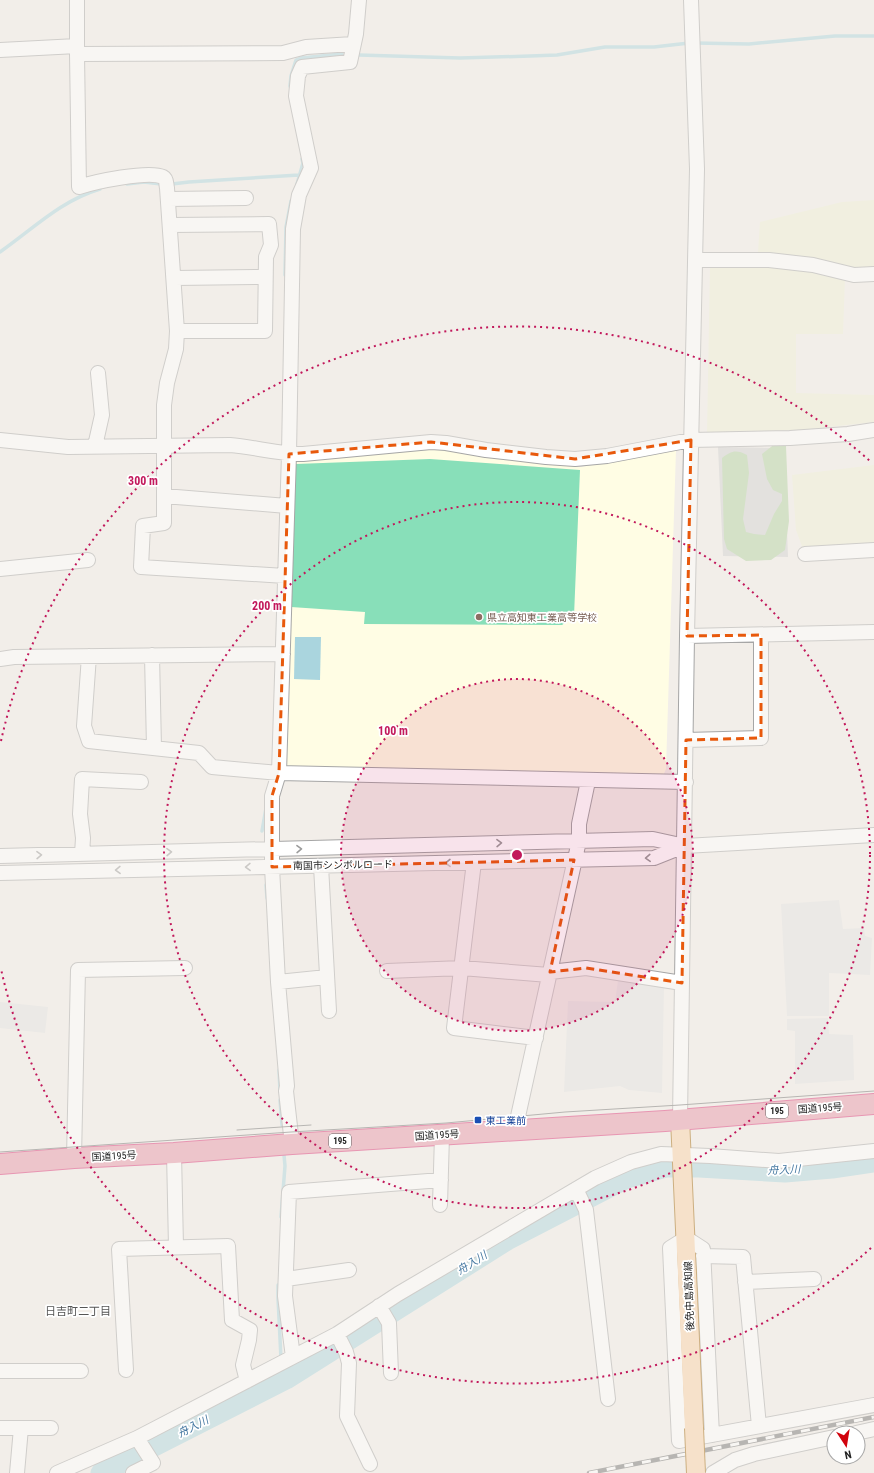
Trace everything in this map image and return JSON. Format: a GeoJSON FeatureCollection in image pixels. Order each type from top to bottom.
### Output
{"type":"FeatureCollection","features":[{"type":"Feature","properties":{"kind":"highway","name":"国道195号"},"geometry":{"type":"LineString","coordinates":[[0,1164],[680,1119],[874,1104]]}},
{"type":"Feature","properties":{"kind":"main road","name":"後免中島高知線"},"geometry":{"type":"LineString","coordinates":[[680,1119],[696,1473]]}},
{"type":"Feature","properties":{"kind":"street"},"geometry":{"type":"LineString","coordinates":[[77,0],[79,187],[102,181],[132,176],[162,176],[166,180],[174,278],[177,332],[176,349],[167,383],[164,405],[164,523],[143,526],[141,567],[285,576]]}},
{"type":"Feature","properties":{"kind":"street"},"geometry":{"type":"LineString","coordinates":[[292,1144],[286,1091],[287,1086],[278,982],[272,867],[272,796],[278,773],[283,654],[293,229],[299,195],[311,168],[296,96],[298,76],[302,67],[350,62],[356,34],[359,0]]}},
{"type":"Feature","properties":{"kind":"street"},"geometry":{"type":"LineString","coordinates":[[680,1119],[687,636],[697,169],[691,0]]}},
{"type":"Feature","properties":{"kind":"street"},"geometry":{"type":"LineString","coordinates":[[0,50],[283,53],[306,47],[353,44]]}},
{"type":"Feature","properties":{"kind":"street"},"geometry":{"type":"LineString","coordinates":[[168,199],[246,198]]}},
{"type":"Feature","properties":{"kind":"street"},"geometry":{"type":"LineString","coordinates":[[170,225],[269,224],[271,245],[266,257],[265,331],[177,332]]}},
{"type":"Feature","properties":{"kind":"street"},"geometry":{"type":"LineString","coordinates":[[695,260],[769,260],[813,265],[854,275],[874,274]]}},
{"type":"Feature","properties":{"kind":"street"},"geometry":{"type":"LineString","coordinates":[[174,278],[265,277]]}},
{"type":"Feature","properties":{"kind":"street"},"geometry":{"type":"LineString","coordinates":[[95,446],[102,415],[98,373]]}},
{"type":"Feature","properties":{"kind":"street"},"geometry":{"type":"LineString","coordinates":[[0,440],[68,447],[230,445],[253,447],[288,454],[303,454],[431,442],[546,457],[575,458],[607,456],[691,440],[790,438],[848,434],[874,430]]}},
{"type":"Feature","properties":{"kind":"street"},"geometry":{"type":"LineString","coordinates":[[164,496],[287,506]]}},
{"type":"Feature","properties":{"kind":"street"},"geometry":{"type":"LineString","coordinates":[[805,554],[874,550]]}},
{"type":"Feature","properties":{"kind":"street"},"geometry":{"type":"LineString","coordinates":[[0,569],[88,560]]}},
{"type":"Feature","properties":{"kind":"street"},"geometry":{"type":"LineString","coordinates":[[687,636],[874,632]]}},
{"type":"Feature","properties":{"kind":"street"},"geometry":{"type":"LineString","coordinates":[[686,740],[761,738],[761,635]]}},
{"type":"Feature","properties":{"kind":"street"},"geometry":{"type":"LineString","coordinates":[[0,659],[14,657],[283,654]]}},
{"type":"Feature","properties":{"kind":"street"},"geometry":{"type":"LineString","coordinates":[[89,656],[84,726],[89,741],[199,753],[212,767],[278,773],[686,782]]}},
{"type":"Feature","properties":{"kind":"street"},"geometry":{"type":"LineString","coordinates":[[152,656],[154,748]]}},
{"type":"Feature","properties":{"kind":"street"},"geometry":{"type":"LineString","coordinates":[[82,854],[83,838],[80,814],[82,779],[141,782]]}},
{"type":"Feature","properties":{"kind":"street"},"geometry":{"type":"LineString","coordinates":[[515,1130],[579,842],[579,824],[588,780]]}},
{"type":"Feature","properties":{"kind":"street"},"geometry":{"type":"LineString","coordinates":[[685,846],[874,835]]}},
{"type":"Feature","properties":{"kind":"street","name":"南国市シンボルロード"},"geometry":{"type":"LineString","coordinates":[[0,856],[653,840],[685,846]]}},
{"type":"Feature","properties":{"kind":"street","name":"南国市シンボルロード"},"geometry":{"type":"LineString","coordinates":[[0,873],[654,858],[685,846]]}},
{"type":"Feature","properties":{"kind":"street"},"geometry":{"type":"LineString","coordinates":[[474,862],[454,1028],[536,1038]]}},
{"type":"Feature","properties":{"kind":"street"},"geometry":{"type":"LineString","coordinates":[[321,866],[329,1011]]}},
{"type":"Feature","properties":{"kind":"street"},"geometry":{"type":"LineString","coordinates":[[74,1158],[78,970],[185,968]]}},
{"type":"Feature","properties":{"kind":"street"},"geometry":{"type":"LineString","coordinates":[[387,971],[462,968],[549,974],[586,968],[682,983]]}},
{"type":"Feature","properties":{"kind":"street"},"geometry":{"type":"LineString","coordinates":[[278,982],[326,977]]}},
{"type":"Feature","properties":{"kind":"street"},"geometry":{"type":"LineString","coordinates":[[440,1205],[442,1135]]}},
{"type":"Feature","properties":{"kind":"street"},"geometry":{"type":"LineString","coordinates":[[57,1473],[137,1438],[337,1334],[379,1306],[576,1189],[595,1178],[631,1162],[661,1154],[682,1163],[710,1156],[779,1161],[874,1151]]}},
{"type":"Feature","properties":{"kind":"street"},"geometry":{"type":"LineString","coordinates":[[174,1153],[176,1248]]}},
{"type":"Feature","properties":{"kind":"street"},"geometry":{"type":"LineString","coordinates":[[293,1357],[286,1296],[288,1192],[441,1180]]}},
{"type":"Feature","properties":{"kind":"street"},"geometry":{"type":"LineString","coordinates":[[576,1189],[586,1210],[608,1399]]}},
{"type":"Feature","properties":{"kind":"street"},"geometry":{"type":"LineString","coordinates":[[712,1435],[703,1249],[686,1238],[670,1248],[679,1441],[712,1435],[758,1426],[874,1405]]}},
{"type":"Feature","properties":{"kind":"street"},"geometry":{"type":"LineString","coordinates":[[126,1370],[119,1249],[228,1246],[232,1320],[250,1330],[243,1365],[247,1381]]}},
{"type":"Feature","properties":{"kind":"street"},"geometry":{"type":"LineString","coordinates":[[703,1256],[743,1257],[758,1426]]}},
{"type":"Feature","properties":{"kind":"street"},"geometry":{"type":"LineString","coordinates":[[286,1279],[350,1270]]}},
{"type":"Feature","properties":{"kind":"street"},"geometry":{"type":"LineString","coordinates":[[745,1282],[814,1279]]}},
{"type":"Feature","properties":{"kind":"street"},"geometry":{"type":"LineString","coordinates":[[379,1306],[389,1323],[391,1373]]}},
{"type":"Feature","properties":{"kind":"street"},"geometry":{"type":"LineString","coordinates":[[337,1334],[346,1352],[349,1363],[348,1416],[370,1464]]}},
{"type":"Feature","properties":{"kind":"street"},"geometry":{"type":"LineString","coordinates":[[0,1371],[81,1371]]}},
{"type":"Feature","properties":{"kind":"street"},"geometry":{"type":"LineString","coordinates":[[0,1428],[51,1428]]}},
{"type":"Feature","properties":{"kind":"street"},"geometry":{"type":"LineString","coordinates":[[16,1473],[21,1428]]}},
{"type":"Feature","properties":{"kind":"street"},"geometry":{"type":"LineString","coordinates":[[133,1473],[154,1468],[137,1438]]}},
{"type":"Feature","properties":{"kind":"street"},"geometry":{"type":"LineString","coordinates":[[713,1473],[735,1460],[754,1454],[826,1439]]}},
{"type":"Feature","properties":{"kind":"highlighted area"},"geometry":{"type":"Polygon","coordinates":[[[691,440],[687,636],[761,635],[761,738],[686,740],[682,983],[586,968],[550,972],[574,860],[272,867],[272,796],[279,773],[289,454],[431,442],[575,459],[691,440]]]}},
{"type":"Feature","properties":{"kind":"shaded area"},"geometry":{"type":"Polygon","coordinates":[[[718,447],[784,448],[788,557],[723,556],[718,447]]]}},
{"type":"Feature","properties":{"kind":"shaded area","name":"県立高知東工業高等学校"},"geometry":{"type":"Polygon","coordinates":[[[448,450],[495,458],[581,467],[676,450],[666,769],[663,776],[282,768],[292,461],[298,458],[448,450]]]}},
{"type":"Feature","properties":{"kind":"shaded area"},"geometry":{"type":"Polygon","coordinates":[[[839,900],[843,929],[864,928],[865,936],[872,938],[870,975],[829,973],[829,1016],[787,1016],[781,904],[839,900]]]}},
{"type":"Feature","properties":{"kind":"shaded area"},"geometry":{"type":"Polygon","coordinates":[[[618,980],[664,986],[662,1093],[629,1090],[620,1086],[564,1092],[568,1001],[615,1002],[618,980]]]}},
{"type":"Feature","properties":{"kind":"shaded area"},"geometry":{"type":"Polygon","coordinates":[[[0,1002],[48,1007],[45,1033],[0,1028],[0,1002]]]}},
{"type":"Feature","properties":{"kind":"shaded area"},"geometry":{"type":"Polygon","coordinates":[[[828,1018],[829,1034],[853,1035],[854,1080],[795,1084],[795,1031],[787,1030],[787,1019],[828,1018]]]}},
{"type":"Feature","properties":{"kind":"green space"},"geometry":{"type":"Polygon","coordinates":[[[874,200],[874,268],[854,269],[758,252],[760,222],[842,202],[874,200]]]}},
{"type":"Feature","properties":{"kind":"green space"},"geometry":{"type":"Polygon","coordinates":[[[772,266],[845,277],[843,334],[796,334],[796,393],[874,395],[874,422],[801,430],[707,433],[710,267],[772,266]]]}},
{"type":"Feature","properties":{"kind":"green space"},"geometry":{"type":"Polygon","coordinates":[[[776,443],[786,446],[789,521],[785,550],[771,560],[746,561],[727,549],[724,539],[722,458],[737,451],[747,455],[749,473],[743,519],[746,532],[765,535],[774,514],[782,501],[782,494],[773,490],[767,479],[762,454],[776,443]]]}},
{"type":"Feature","properties":{"kind":"green space"},"geometry":{"type":"Polygon","coordinates":[[[430,459],[580,470],[574,616],[562,625],[364,624],[365,612],[291,607],[296,464],[430,459]]]}},
{"type":"Feature","properties":{"kind":"green space"},"geometry":{"type":"Polygon","coordinates":[[[874,465],[874,544],[803,549],[796,530],[792,475],[874,465]]]}},
{"type":"Feature","properties":{"kind":"water"},"geometry":{"type":"Polygon","coordinates":[[[295,637],[321,637],[320,680],[294,679],[295,637]]]}},
{"type":"Feature","properties":{"kind":"waterway"},"geometry":{"type":"LineString","coordinates":[[695,43],[749,44],[835,36],[874,36]]}},
{"type":"Feature","properties":{"kind":"waterway"},"geometry":{"type":"LineString","coordinates":[[359,55],[460,58],[530,56],[557,55],[605,47],[654,47],[689,43]]}},
{"type":"Feature","properties":{"kind":"waterway"},"geometry":{"type":"LineString","coordinates":[[290,86],[291,76],[296,60],[301,58],[342,54]]}},
{"type":"Feature","properties":{"kind":"waterway"},"geometry":{"type":"LineString","coordinates":[[297,184],[303,163],[302,159]]}},
{"type":"Feature","properties":{"kind":"waterway"},"geometry":{"type":"LineString","coordinates":[[172,184],[299,175]]}},
{"type":"Feature","properties":{"kind":"waterway"},"geometry":{"type":"LineString","coordinates":[[127,184],[144,182],[161,184]]}},
{"type":"Feature","properties":{"kind":"waterway"},"geometry":{"type":"LineString","coordinates":[[0,252],[59,208],[86,194],[100,189]]}},
{"type":"Feature","properties":{"kind":"waterway"},"geometry":{"type":"LineString","coordinates":[[285,275],[286,227],[291,201]]}},
{"type":"Feature","properties":{"kind":"waterway"},"geometry":{"type":"LineString","coordinates":[[262,831],[266,808]]}},
{"type":"Feature","properties":{"kind":"waterway"},"geometry":{"type":"LineString","coordinates":[[266,885],[267,898]]}},
{"type":"Feature","properties":{"kind":"waterway"},"geometry":{"type":"LineString","coordinates":[[279,1070],[280,1092]]}},
{"type":"Feature","properties":{"kind":"waterway"},"geometry":{"type":"LineString","coordinates":[[280,1100],[282,1125]]}},
{"type":"Feature","properties":{"kind":"waterway"},"geometry":{"type":"LineString","coordinates":[[281,1217],[285,1166],[284,1155]]}},
{"type":"Feature","properties":{"kind":"waterway","name":"舟入川"},"geometry":{"type":"LineString","coordinates":[[101,1473],[286,1379],[507,1240],[627,1178],[666,1167],[699,1167],[785,1172],[832,1168],[874,1162]]}},
{"type":"Feature","properties":{"kind":"waterway"},"geometry":{"type":"LineString","coordinates":[[278,1285],[281,1359]]}},
{"type":"Feature","properties":{"kind":"waterway"},"geometry":{"type":"LineString","coordinates":[[283,1365],[286,1379]]}},
{"type":"Feature","properties":{"kind":"tram line"},"geometry":{"type":"LineString","coordinates":[[0,1152],[446,1123],[565,1112],[874,1091]]}},
{"type":"Feature","properties":{"kind":"tram line"},"geometry":{"type":"LineString","coordinates":[[237,1130],[311,1125]]}},
{"type":"Feature","properties":{"kind":"railway"},"geometry":{"type":"LineString","coordinates":[[589,1473],[874,1417]]}},
{"type":"Feature","properties":{"kind":"place","name":"県立高知東工業高等学校"},"geometry":{"type":"Point","coordinates":[479,617]}},
{"type":"Feature","properties":{"kind":"place","name":"東工業前"},"geometry":{"type":"Point","coordinates":[478,1120]}},
{"type":"Feature","properties":{"kind":"district","name":"日吉町二丁目"},"geometry":{"type":"Point","coordinates":[78,1311]}}]}
